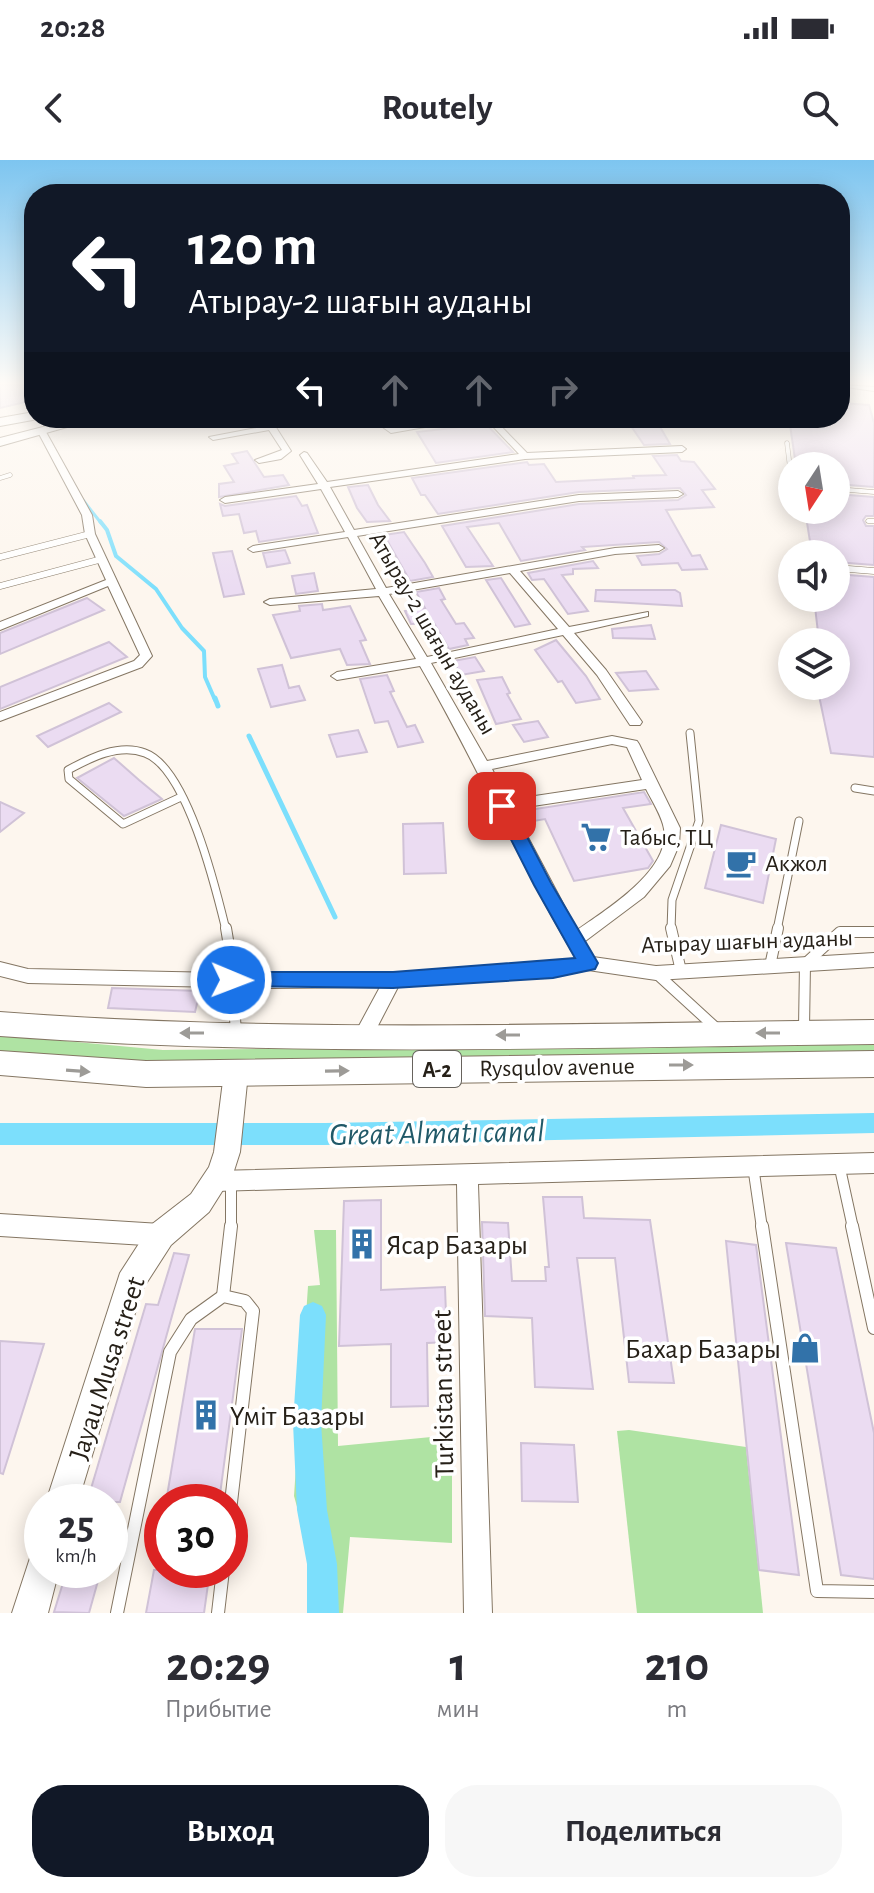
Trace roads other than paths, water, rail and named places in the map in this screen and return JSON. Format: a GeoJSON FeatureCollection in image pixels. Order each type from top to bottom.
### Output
{"type":"FeatureCollection","features":[{"type":"Feature","properties":{"kind":"main road","name":"Rysqulov avenue"},"geometry":{"type":"LineString","coordinates":[[0,1024],[121,1033],[362,1037],[874,1032]]}},
{"type":"Feature","properties":{"kind":"main road","name":"Rysqulov avenue"},"geometry":{"type":"LineString","coordinates":[[0,1063],[91,1072],[236,1073],[874,1064]]}},
{"type":"Feature","properties":{"kind":"street"},"geometry":{"type":"LineString","coordinates":[[0,717],[138,664],[146,656],[90,534],[87,515],[57,453]]}},
{"type":"Feature","properties":{"kind":"street"},"geometry":{"type":"LineString","coordinates":[[259,460],[284,453]]}},
{"type":"Feature","properties":{"kind":"street"},"geometry":{"type":"LineString","coordinates":[[522,453],[525,456]]}},
{"type":"Feature","properties":{"kind":"street"},"geometry":{"type":"LineString","coordinates":[[225,500],[525,456],[597,453]]}},
{"type":"Feature","properties":{"kind":"street","name":"Атырау-2 шағын ауданы"},"geometry":{"type":"LineString","coordinates":[[304,455],[325,485],[383,592],[425,661],[588,963]]}},
{"type":"Feature","properties":{"kind":"street"},"geometry":{"type":"LineString","coordinates":[[253,549],[579,498],[678,494]]}},
{"type":"Feature","properties":{"kind":"street"},"geometry":{"type":"LineString","coordinates":[[270,602],[383,592],[615,551],[659,548]]}},
{"type":"Feature","properties":{"kind":"street"},"geometry":{"type":"LineString","coordinates":[[512,568],[602,673],[635,722]]}},
{"type":"Feature","properties":{"kind":"street"},"geometry":{"type":"LineString","coordinates":[[0,626],[112,581]]}},
{"type":"Feature","properties":{"kind":"street"},"geometry":{"type":"LineString","coordinates":[[337,676],[425,661],[644,614]]}},
{"type":"Feature","properties":{"kind":"street"},"geometry":{"type":"LineString","coordinates":[[483,766],[612,740],[632,744],[672,828],[674,841],[669,857],[633,898],[574,941]]}},
{"type":"Feature","properties":{"kind":"street"},"geometry":{"type":"LineString","coordinates":[[502,806],[651,783]]}},
{"type":"Feature","properties":{"kind":"street","name":"Атырау шағын ауданы"},"geometry":{"type":"LineString","coordinates":[[0,969],[28,976],[393,980],[553,970],[588,963],[656,973],[874,960]]}},
{"type":"Feature","properties":{"kind":"street"},"geometry":{"type":"LineString","coordinates":[[362,1037],[393,980]]}},
{"type":"Feature","properties":{"kind":"street","name":"Jayau Musa street"},"geometry":{"type":"LineString","coordinates":[[67,1484],[119,1312],[140,1265],[161,1235],[223,1181],[236,1073]]}},
{"type":"Feature","properties":{"kind":"street"},"geometry":{"type":"LineString","coordinates":[[223,1181],[874,1163]]}},
{"type":"Feature","properties":{"kind":"street","name":"Turkistan street"},"geometry":{"type":"LineString","coordinates":[[467,1174],[478,1613]]}},
{"type":"Feature","properties":{"kind":"street"},"geometry":{"type":"LineString","coordinates":[[0,1225],[161,1235]]}},
{"type":"Feature","properties":{"kind":"street"},"geometry":{"type":"LineString","coordinates":[[30,1613],[37,1588]]}},
{"type":"Feature","properties":{"kind":"lane"},"geometry":{"type":"LineString","coordinates":[[0,478],[10,475]]}},
{"type":"Feature","properties":{"kind":"lane"},"geometry":{"type":"LineString","coordinates":[[850,490],[874,492]]}},
{"type":"Feature","properties":{"kind":"lane"},"geometry":{"type":"LineString","coordinates":[[0,557],[90,534]]}},
{"type":"Feature","properties":{"kind":"lane"},"geometry":{"type":"LineString","coordinates":[[0,586],[102,559]]}},
{"type":"Feature","properties":{"kind":"lane"},"geometry":{"type":"LineString","coordinates":[[850,569],[874,571]]}},
{"type":"Feature","properties":{"kind":"lane"},"geometry":{"type":"LineString","coordinates":[[681,971],[671,933],[672,900],[699,821],[690,733]]}},
{"type":"Feature","properties":{"kind":"lane"},"geometry":{"type":"LineString","coordinates":[[181,797],[123,824],[69,779],[68,770],[94,757],[117,751],[142,752],[164,765],[181,797],[200,836],[230,949],[236,1034]]}},
{"type":"Feature","properties":{"kind":"lane"},"geometry":{"type":"LineString","coordinates":[[855,788],[874,791]]}},
{"type":"Feature","properties":{"kind":"lane"},"geometry":{"type":"LineString","coordinates":[[770,966],[799,821]]}},
{"type":"Feature","properties":{"kind":"lane"},"geometry":{"type":"LineString","coordinates":[[804,1033],[805,964],[840,932],[874,932]]}},
{"type":"Feature","properties":{"kind":"lane"},"geometry":{"type":"LineString","coordinates":[[656,973],[723,1034]]}},
{"type":"Feature","properties":{"kind":"lane"},"geometry":{"type":"LineString","coordinates":[[839,1164],[874,1328]]}},
{"type":"Feature","properties":{"kind":"lane"},"geometry":{"type":"LineString","coordinates":[[753,1166],[817,1591],[874,1592]]}},
{"type":"Feature","properties":{"kind":"lane"},"geometry":{"type":"LineString","coordinates":[[223,1181],[231,1237],[223,1296]]}},
{"type":"Feature","properties":{"kind":"lane"},"geometry":{"type":"LineString","coordinates":[[117,1613],[170,1352],[184,1324],[204,1306],[223,1296],[245,1301],[253,1311],[233,1484]]}},
{"type":"Feature","properties":{"kind":"lane"},"geometry":{"type":"LineString","coordinates":[[218,1613],[221,1588]]}},
{"type":"Feature","properties":{"kind":"waterway"},"geometry":{"type":"LineString","coordinates":[[83,500],[101,523]]}},
{"type":"Feature","properties":{"kind":"waterway"},"geometry":{"type":"LineString","coordinates":[[100,521],[107,530],[116,556],[156,589],[182,628],[204,651],[205,677],[215,700]]}},
{"type":"Feature","properties":{"kind":"waterway"},"geometry":{"type":"LineString","coordinates":[[215,698],[218,706]]}},
{"type":"Feature","properties":{"kind":"waterway"},"geometry":{"type":"LineString","coordinates":[[249,736],[335,917]]}},
{"type":"Feature","properties":{"kind":"waterway","name":"Great Almatı canal"},"geometry":{"type":"LineString","coordinates":[[0,1134],[325,1134],[874,1123]]}},
{"type":"Feature","properties":{"kind":"waterway"},"geometry":{"type":"LineString","coordinates":[[313,1315],[307,1423],[312,1510],[322,1564],[323,1613]]}},
{"type":"Feature","properties":{"kind":"place","name":"Табыс, ТЦ"},"geometry":{"type":"Point","coordinates":[596,837]}},
{"type":"Feature","properties":{"kind":"place","name":"Акжол"},"geometry":{"type":"Point","coordinates":[741,863]}},
{"type":"Feature","properties":{"kind":"place","name":"Ясар Базары"},"geometry":{"type":"Point","coordinates":[362,1244]}},
{"type":"Feature","properties":{"kind":"place","name":"Бахар Базары"},"geometry":{"type":"Point","coordinates":[805,1348]}},
{"type":"Feature","properties":{"kind":"place","name":"Үміт Базары"},"geometry":{"type":"Point","coordinates":[206,1415]}}]}
